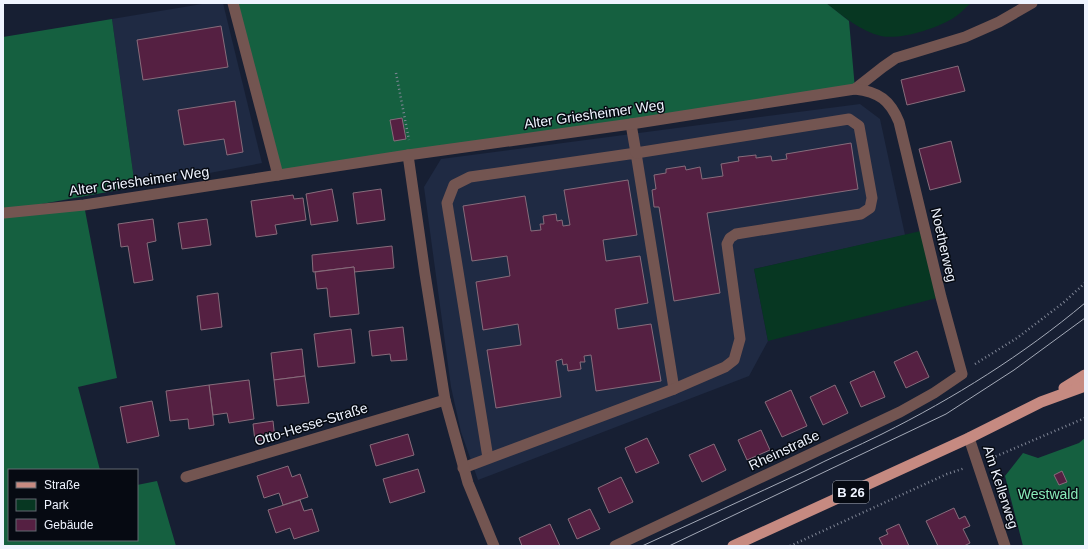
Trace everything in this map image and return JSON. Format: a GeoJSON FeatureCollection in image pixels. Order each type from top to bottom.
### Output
{"type":"FeatureCollection","features":[{"type":"Feature","properties":{"kind":"main road","name":"B 26"},"geometry":{"type":"LineString","coordinates":[[733,546],[969,438],[1041,402],[1085,375]]}},
{"type":"Feature","properties":{"kind":"main road","name":"B 26"},"geometry":{"type":"LineString","coordinates":[[1041,402],[1085,386]]}},
{"type":"Feature","properties":{"kind":"street"},"geometry":{"type":"LineString","coordinates":[[233,3],[278,175]]}},
{"type":"Feature","properties":{"kind":"street"},"geometry":{"type":"LineString","coordinates":[[855,89],[896,58],[965,38],[999,22],[1032,3]]}},
{"type":"Feature","properties":{"kind":"street","name":"Alter Griesheimer Weg"},"geometry":{"type":"LineString","coordinates":[[4,213],[84,205],[408,155],[632,124],[855,89],[865,90],[885,99],[892,107],[899,122]]}},
{"type":"Feature","properties":{"kind":"street"},"geometry":{"type":"LineString","coordinates":[[463,468],[674,389],[725,367],[734,360],[740,339],[727,244],[730,238],[736,234],[861,214],[870,208],[872,198],[859,126],[849,119],[636,153],[470,177],[454,185],[447,203],[488,458]]}},
{"type":"Feature","properties":{"kind":"street","name":"Noetherweg"},"geometry":{"type":"LineString","coordinates":[[899,122],[941,297],[962,374]]}},
{"type":"Feature","properties":{"kind":"street"},"geometry":{"type":"LineString","coordinates":[[632,124],[674,389]]}},
{"type":"Feature","properties":{"kind":"street"},"geometry":{"type":"LineString","coordinates":[[408,155],[445,400],[463,468],[494,546]]}},
{"type":"Feature","properties":{"kind":"street","name":"Rheinstraße"},"geometry":{"type":"LineString","coordinates":[[615,546],[900,412],[934,393],[962,374]]}},
{"type":"Feature","properties":{"kind":"street","name":"Otto-Hesse-Straße"},"geometry":{"type":"LineString","coordinates":[[186,477],[445,400]]}},
{"type":"Feature","properties":{"kind":"street","name":"Am Kellerweg"},"geometry":{"type":"LineString","coordinates":[[969,438],[1005,546]]}},
{"type":"Feature","properties":{"kind":"path"},"geometry":{"type":"LineString","coordinates":[[396,73],[409,140],[408,155]]}},
{"type":"Feature","properties":{"kind":"path"},"geometry":{"type":"LineString","coordinates":[[962,374],[978,361],[1023,333],[1063,303],[1085,283]]}},
{"type":"Feature","properties":{"kind":"path"},"geometry":{"type":"LineString","coordinates":[[790,546],[947,474],[978,464],[1085,418]]}},
{"type":"Feature","properties":{"kind":"shaded area"},"geometry":{"type":"Polygon","coordinates":[[[208,3],[223,3],[262,163],[135,187],[112,19],[208,3]]]}},
{"type":"Feature","properties":{"kind":"shaded area"},"geometry":{"type":"Polygon","coordinates":[[[860,104],[880,119],[905,235],[754,269],[768,341],[749,376],[478,480],[461,432],[451,387],[424,187],[441,159],[860,104]]]}},
{"type":"Feature","properties":{"kind":"green space"},"geometry":{"type":"Polygon","coordinates":[[[234,3],[826,3],[849,21],[855,89],[278,175],[234,3]]]}},
{"type":"Feature","properties":{"kind":"green space"},"geometry":{"type":"Polygon","coordinates":[[[826,3],[971,3],[955,17],[945,23],[917,33],[889,37],[866,31],[845,18],[826,3]]]}},
{"type":"Feature","properties":{"kind":"green space"},"geometry":{"type":"Polygon","coordinates":[[[112,19],[135,187],[3,211],[3,37],[112,19]]]}},
{"type":"Feature","properties":{"kind":"green space"},"geometry":{"type":"Polygon","coordinates":[[[84,205],[117,378],[78,387],[100,469],[8,469],[8,541],[138,541],[138,485],[157,481],[176,546],[3,546],[3,213],[84,205]]]}},
{"type":"Feature","properties":{"kind":"green space"},"geometry":{"type":"Polygon","coordinates":[[[925,230],[941,297],[768,341],[754,269],[925,230]]]}},
{"type":"Feature","properties":{"kind":"green space","name":"Westwald"},"geometry":{"type":"Polygon","coordinates":[[[1085,438],[1085,546],[1023,546],[1005,476],[1023,453],[1038,458],[1079,443],[1085,438]]]}},
{"type":"Feature","properties":{"kind":"building"},"geometry":{"type":"Polygon","coordinates":[[[221,26],[228,67],[143,80],[137,40],[221,26]]]}},
{"type":"Feature","properties":{"kind":"building"},"geometry":{"type":"Polygon","coordinates":[[[958,66],[965,91],[907,105],[901,80],[958,66]]]}},
{"type":"Feature","properties":{"kind":"building"},"geometry":{"type":"Polygon","coordinates":[[[235,101],[243,152],[227,155],[224,139],[184,145],[178,110],[235,101]]]}},
{"type":"Feature","properties":{"kind":"building"},"geometry":{"type":"Polygon","coordinates":[[[402,118],[406,139],[394,141],[390,120],[402,118]]]}},
{"type":"Feature","properties":{"kind":"building"},"geometry":{"type":"Polygon","coordinates":[[[951,141],[961,182],[930,190],[919,149],[951,141]]]}},
{"type":"Feature","properties":{"kind":"building"},"geometry":{"type":"Polygon","coordinates":[[[851,143],[858,189],[707,213],[720,293],[674,301],[659,207],[654,207],[652,190],[656,189],[654,175],[666,173],[666,169],[685,166],[686,170],[700,167],[702,179],[723,176],[721,164],[739,161],[738,157],[756,155],[756,158],[771,156],[772,161],[787,159],[786,154],[851,143]]]}},
{"type":"Feature","properties":{"kind":"building"},"geometry":{"type":"Polygon","coordinates":[[[628,180],[637,235],[603,240],[606,261],[640,256],[648,303],[615,309],[618,329],[651,324],[661,381],[596,391],[591,355],[584,356],[585,362],[580,362],[581,369],[568,371],[567,364],[563,365],[562,359],[556,361],[561,397],[496,408],[487,350],[521,345],[518,324],[483,330],[476,282],[510,276],[507,256],[472,261],[463,206],[525,196],[531,231],[541,230],[540,224],[544,224],[543,216],[556,214],[557,221],[562,220],[563,226],[570,225],[564,190],[628,180]]]}},
{"type":"Feature","properties":{"kind":"building"},"geometry":{"type":"Polygon","coordinates":[[[332,189],[338,221],[311,225],[306,194],[332,189]]]}},
{"type":"Feature","properties":{"kind":"building"},"geometry":{"type":"Polygon","coordinates":[[[381,189],[385,220],[357,224],[353,193],[381,189]]]}},
{"type":"Feature","properties":{"kind":"building"},"geometry":{"type":"Polygon","coordinates":[[[293,195],[294,199],[303,198],[306,220],[275,225],[277,234],[256,237],[251,201],[293,195]]]}},
{"type":"Feature","properties":{"kind":"building"},"geometry":{"type":"Polygon","coordinates":[[[153,219],[156,241],[147,243],[153,280],[134,283],[128,246],[121,247],[118,224],[153,219]]]}},
{"type":"Feature","properties":{"kind":"building"},"geometry":{"type":"Polygon","coordinates":[[[207,219],[211,245],[182,249],[178,223],[207,219]]]}},
{"type":"Feature","properties":{"kind":"building"},"geometry":{"type":"Polygon","coordinates":[[[392,246],[394,268],[354,272],[354,267],[313,272],[312,255],[392,246]]]}},
{"type":"Feature","properties":{"kind":"building"},"geometry":{"type":"Polygon","coordinates":[[[354,267],[359,314],[330,317],[327,288],[317,289],[315,272],[354,267]]]}},
{"type":"Feature","properties":{"kind":"building"},"geometry":{"type":"Polygon","coordinates":[[[218,293],[222,327],[201,330],[197,296],[218,293]]]}},
{"type":"Feature","properties":{"kind":"building"},"geometry":{"type":"Polygon","coordinates":[[[403,327],[407,360],[391,361],[390,354],[372,356],[369,331],[403,327]]]}},
{"type":"Feature","properties":{"kind":"building"},"geometry":{"type":"Polygon","coordinates":[[[351,329],[355,363],[318,367],[314,334],[351,329]]]}},
{"type":"Feature","properties":{"kind":"building"},"geometry":{"type":"Polygon","coordinates":[[[302,349],[305,376],[274,380],[271,353],[302,349]]]}},
{"type":"Feature","properties":{"kind":"building"},"geometry":{"type":"Polygon","coordinates":[[[917,351],[929,377],[906,388],[894,362],[917,351]]]}},
{"type":"Feature","properties":{"kind":"building"},"geometry":{"type":"Polygon","coordinates":[[[874,371],[885,397],[861,407],[850,382],[874,371]]]}},
{"type":"Feature","properties":{"kind":"building"},"geometry":{"type":"Polygon","coordinates":[[[305,376],[309,403],[277,406],[274,380],[305,376]]]}},
{"type":"Feature","properties":{"kind":"building"},"geometry":{"type":"Polygon","coordinates":[[[249,380],[254,419],[229,423],[227,413],[213,415],[209,385],[249,380]]]}},
{"type":"Feature","properties":{"kind":"building"},"geometry":{"type":"Polygon","coordinates":[[[209,385],[214,425],[189,429],[188,419],[170,421],[166,391],[209,385]]]}},
{"type":"Feature","properties":{"kind":"building"},"geometry":{"type":"Polygon","coordinates":[[[835,385],[848,413],[823,425],[810,397],[835,385]]]}},
{"type":"Feature","properties":{"kind":"building"},"geometry":{"type":"Polygon","coordinates":[[[791,390],[807,426],[782,437],[765,402],[791,390]]]}},
{"type":"Feature","properties":{"kind":"building"},"geometry":{"type":"Polygon","coordinates":[[[152,401],[159,436],[127,443],[120,407],[152,401]]]}},
{"type":"Feature","properties":{"kind":"building"},"geometry":{"type":"Polygon","coordinates":[[[273,421],[275,439],[255,441],[253,424],[273,421]]]}},
{"type":"Feature","properties":{"kind":"building"},"geometry":{"type":"Polygon","coordinates":[[[761,430],[770,450],[747,460],[738,440],[761,430]]]}},
{"type":"Feature","properties":{"kind":"building"},"geometry":{"type":"Polygon","coordinates":[[[408,434],[414,455],[376,466],[370,445],[408,434]]]}},
{"type":"Feature","properties":{"kind":"building"},"geometry":{"type":"Polygon","coordinates":[[[647,438],[659,463],[636,473],[625,448],[647,438]]]}},
{"type":"Feature","properties":{"kind":"building"},"geometry":{"type":"Polygon","coordinates":[[[714,444],[726,470],[702,482],[689,455],[714,444]]]}},
{"type":"Feature","properties":{"kind":"building"},"geometry":{"type":"Polygon","coordinates":[[[288,466],[292,477],[300,474],[308,497],[283,505],[279,493],[264,498],[257,476],[288,466]]]}},
{"type":"Feature","properties":{"kind":"building"},"geometry":{"type":"Polygon","coordinates":[[[418,469],[425,492],[390,503],[383,479],[418,469]]]}},
{"type":"Feature","properties":{"kind":"building"},"geometry":{"type":"Polygon","coordinates":[[[1062,471],[1067,482],[1059,485],[1054,475],[1062,471]]]}},
{"type":"Feature","properties":{"kind":"building"},"geometry":{"type":"Polygon","coordinates":[[[621,477],[633,502],[609,513],[598,488],[621,477]]]}},
{"type":"Feature","properties":{"kind":"building"},"geometry":{"type":"Polygon","coordinates":[[[300,500],[304,511],[312,509],[319,531],[294,539],[290,528],[276,533],[268,510],[300,500]]]}},
{"type":"Feature","properties":{"kind":"building"},"geometry":{"type":"Polygon","coordinates":[[[954,508],[959,519],[965,516],[970,526],[963,529],[970,543],[964,546],[938,546],[926,521],[954,508]]]}},
{"type":"Feature","properties":{"kind":"building"},"geometry":{"type":"Polygon","coordinates":[[[590,509],[600,529],[577,539],[568,519],[590,509]]]}},
{"type":"Feature","properties":{"kind":"building"},"geometry":{"type":"Polygon","coordinates":[[[550,524],[560,546],[522,546],[519,538],[550,524]]]}},
{"type":"Feature","properties":{"kind":"building"},"geometry":{"type":"Polygon","coordinates":[[[899,524],[909,546],[883,546],[879,538],[888,534],[886,530],[899,524]]]}},
{"type":"Feature","properties":{"kind":"tram line"},"geometry":{"type":"LineString","coordinates":[[642,546],[824,462],[935,406],[1013,358],[1085,303]]}},
{"type":"Feature","properties":{"kind":"tram line"},"geometry":{"type":"LineString","coordinates":[[669,546],[946,414],[1014,370],[1085,318]]}}]}
